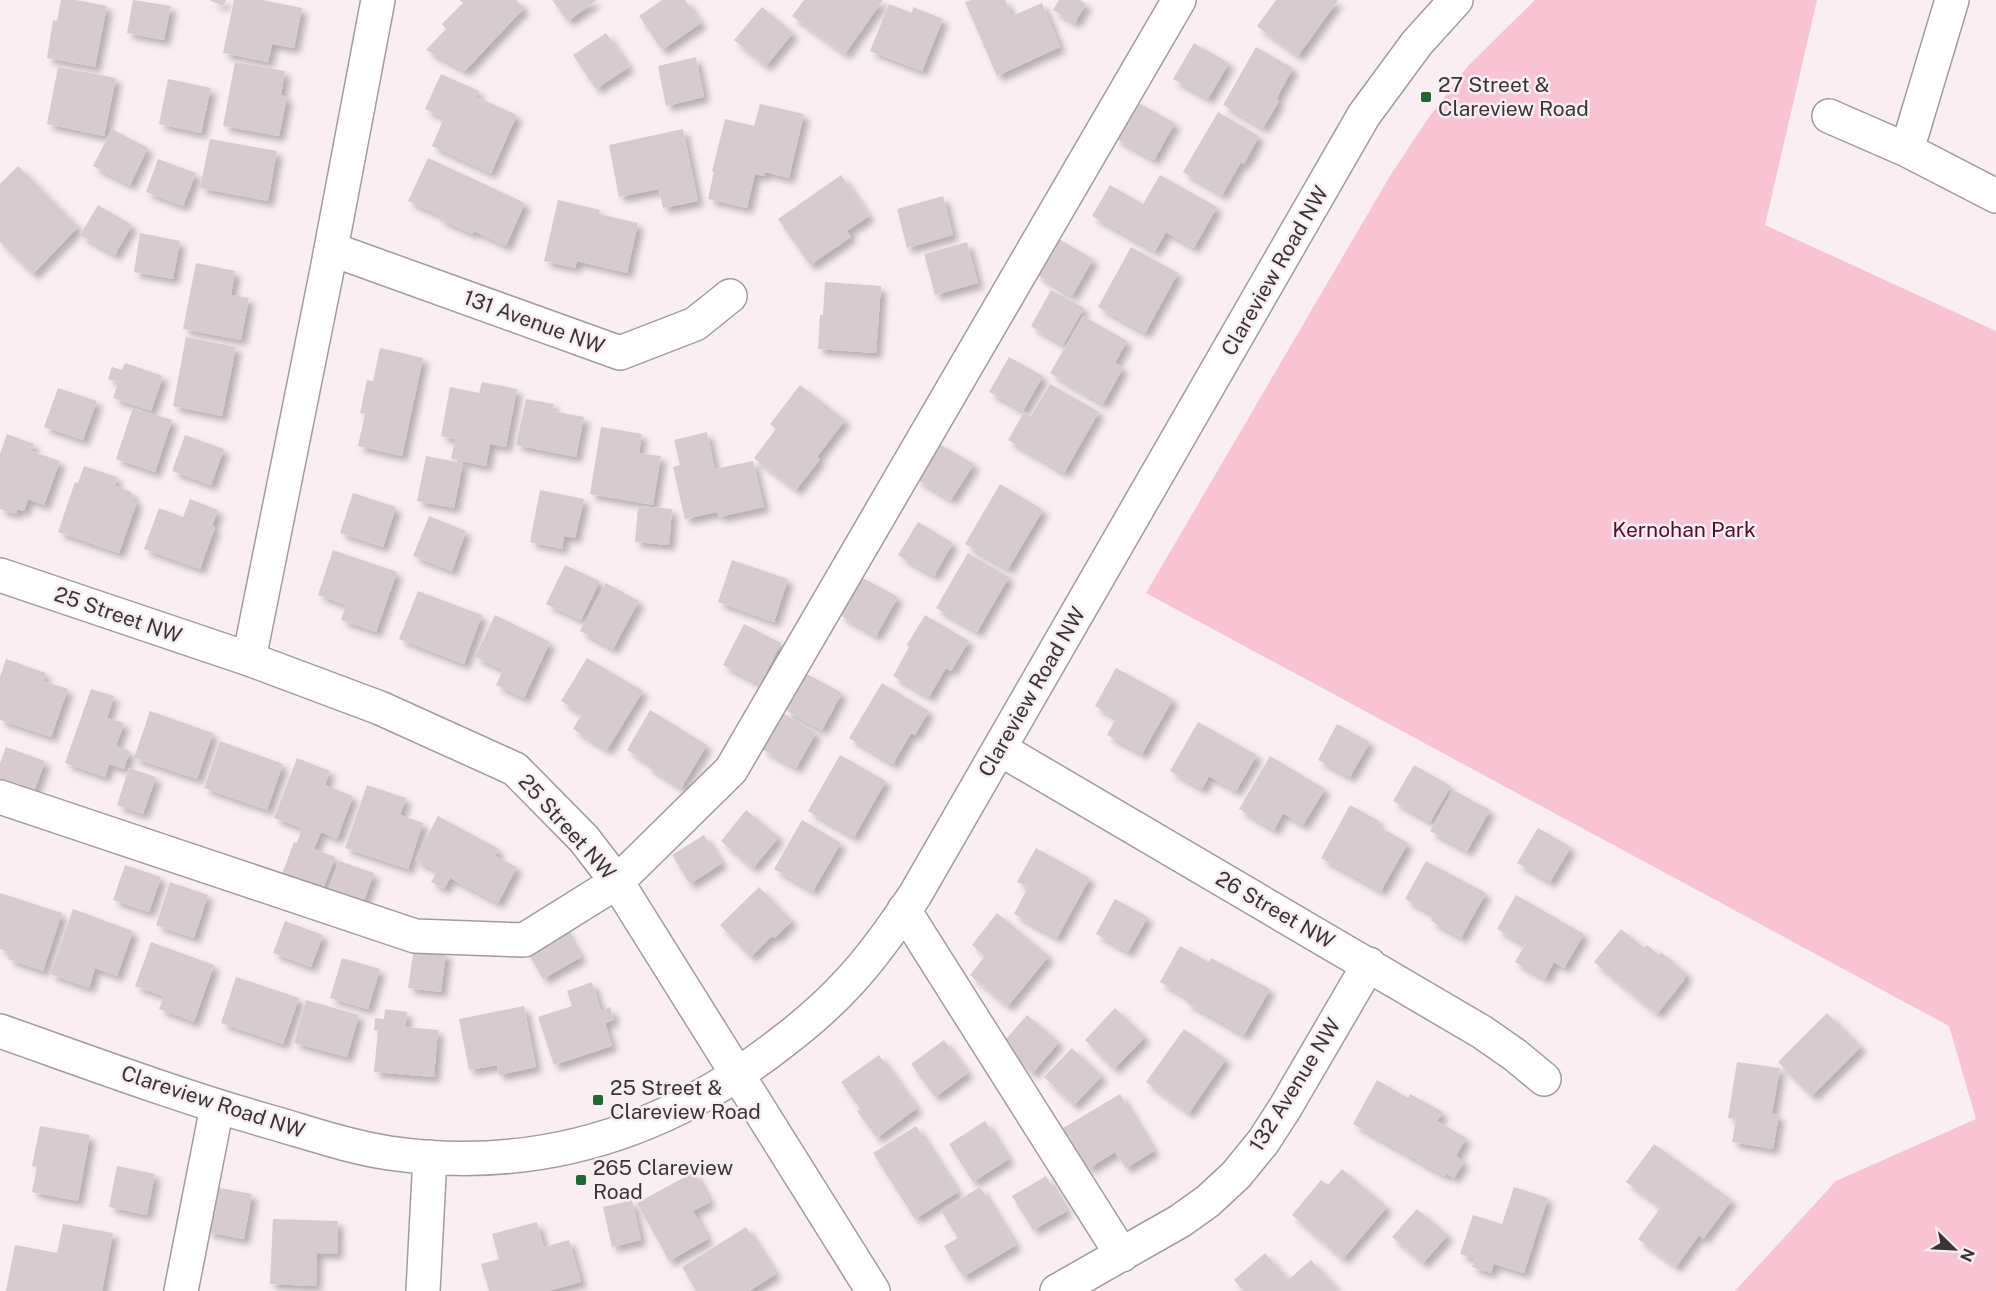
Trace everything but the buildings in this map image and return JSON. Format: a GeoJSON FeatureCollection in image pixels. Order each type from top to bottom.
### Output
{"type":"FeatureCollection","features":[{"type":"Feature","properties":{"kind":"street"},"geometry":{"type":"LineString","coordinates":[[249,659],[378,0]]}},
{"type":"Feature","properties":{"kind":"street"},"geometry":{"type":"LineString","coordinates":[[0,797],[415,936],[524,940],[617,882],[731,770],[1179,0]]}},
{"type":"Feature","properties":{"kind":"street","name":"Clareview Road NW"},"geometry":{"type":"LineString","coordinates":[[0,1031],[217,1107],[348,1145],[388,1153],[430,1157],[505,1157],[555,1150],[603,1139],[652,1122],[697,1100],[738,1075],[795,1033],[836,995],[885,939],[1000,749],[1364,115],[1416,42],[1456,0]]}},
{"type":"Feature","properties":{"kind":"street"},"geometry":{"type":"LineString","coordinates":[[1907,150],[1952,0]]}},
{"type":"Feature","properties":{"kind":"street"},"geometry":{"type":"LineString","coordinates":[[1829,116],[1907,150],[1996,196]]}},
{"type":"Feature","properties":{"kind":"street","name":"131 Avenue NW"},"geometry":{"type":"LineString","coordinates":[[331,249],[620,353],[695,324],[730,296]]}},
{"type":"Feature","properties":{"kind":"street","name":"25 Street NW"},"geometry":{"type":"LineString","coordinates":[[0,575],[249,659],[380,708],[515,769],[584,839],[617,882],[873,1291]]}},
{"type":"Feature","properties":{"kind":"street","name":"26 Street NW"},"geometry":{"type":"LineString","coordinates":[[1000,749],[1482,1032],[1544,1079]]}},
{"type":"Feature","properties":{"kind":"street"},"geometry":{"type":"LineString","coordinates":[[904,910],[1122,1255]]}},
{"type":"Feature","properties":{"kind":"street","name":"132 Avenue NW"},"geometry":{"type":"LineString","coordinates":[[1057,1291],[1180,1221],[1208,1201],[1236,1175],[1263,1142],[1369,964]]}},
{"type":"Feature","properties":{"kind":"street"},"geometry":{"type":"LineString","coordinates":[[181,1291],[217,1107]]}},
{"type":"Feature","properties":{"kind":"street"},"geometry":{"type":"LineString","coordinates":[[423,1291],[430,1157]]}},
{"type":"Feature","properties":{"kind":"green space","name":"Kernohan Park"},"geometry":{"type":"Polygon","coordinates":[[[1535,0],[1817,0],[1765,225],[1996,331],[1996,1291],[1735,1291],[1836,1181],[1976,1119],[1949,1026],[1146,593],[1390,176],[1427,120],[1467,67],[1535,0]]]}},
{"type":"Feature","properties":{"kind":"place","name":"27 Street & Clareview Road"},"geometry":{"type":"Point","coordinates":[1426,97]}},
{"type":"Feature","properties":{"kind":"place","name":"25 Street & Clareview Road"},"geometry":{"type":"Point","coordinates":[598,1100]}},
{"type":"Feature","properties":{"kind":"place","name":"265 Clareview Road"},"geometry":{"type":"Point","coordinates":[581,1180]}}]}
